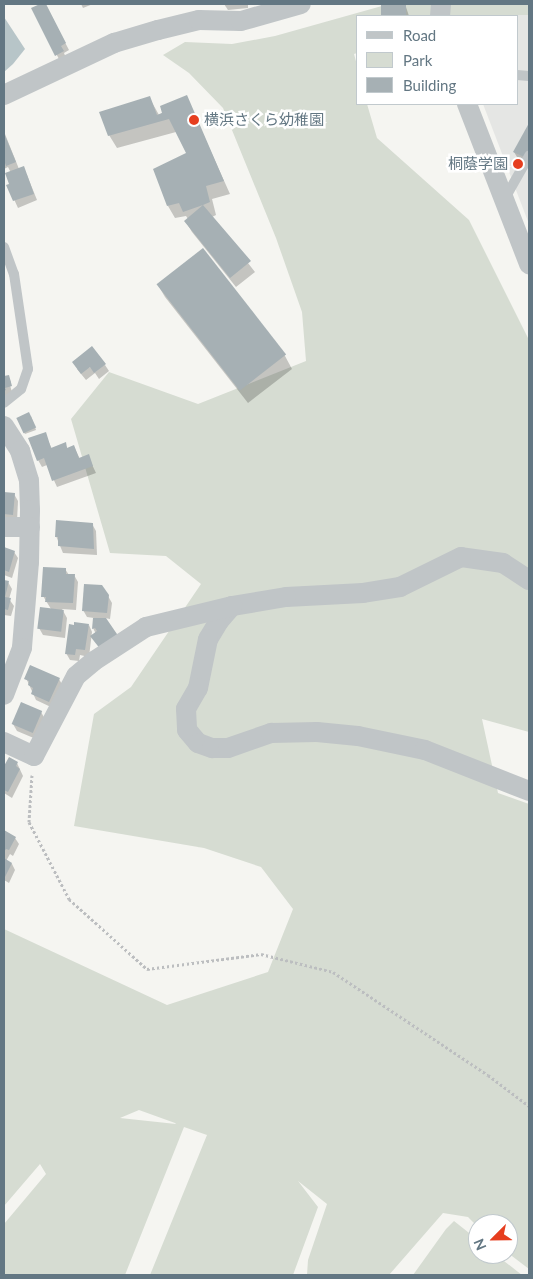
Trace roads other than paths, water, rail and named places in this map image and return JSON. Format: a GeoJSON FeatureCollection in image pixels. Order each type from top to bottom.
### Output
{"type":"FeatureCollection","features":[{"type":"Feature","properties":{"kind":"street"},"geometry":{"type":"LineString","coordinates":[[4,95],[114,43],[199,20],[240,21],[301,4]]}},
{"type":"Feature","properties":{"kind":"street"},"geometry":{"type":"LineString","coordinates":[[467,105],[529,264]]}},
{"type":"Feature","properties":{"kind":"street"},"geometry":{"type":"LineString","coordinates":[[4,426],[20,451],[29,481],[30,527],[22,648],[4,695]]}},
{"type":"Feature","properties":{"kind":"street"},"geometry":{"type":"LineString","coordinates":[[4,528],[30,527]]}},
{"type":"Feature","properties":{"kind":"street"},"geometry":{"type":"LineString","coordinates":[[4,742],[34,756],[76,676],[94,661],[146,627],[232,606],[286,597],[363,593],[400,587],[461,557],[502,563],[529,580]]}},
{"type":"Feature","properties":{"kind":"street"},"geometry":{"type":"LineString","coordinates":[[232,606],[219,621],[208,639],[198,688],[186,709],[187,730],[198,743],[212,748],[228,748],[271,733],[317,732],[358,736],[425,750],[529,791]]}},
{"type":"Feature","properties":{"kind":"lane"},"geometry":{"type":"LineString","coordinates":[[504,200],[529,156]]}},
{"type":"Feature","properties":{"kind":"lane"},"geometry":{"type":"LineString","coordinates":[[4,248],[14,274],[28,369],[20,389],[4,403]]}},
{"type":"Feature","properties":{"kind":"place","name":"横浜さくら幼稚園"},"geometry":{"type":"Point","coordinates":[194,120]}},
{"type":"Feature","properties":{"kind":"place","name":"桐蔭学園"},"geometry":{"type":"Point","coordinates":[518,164]}}]}
